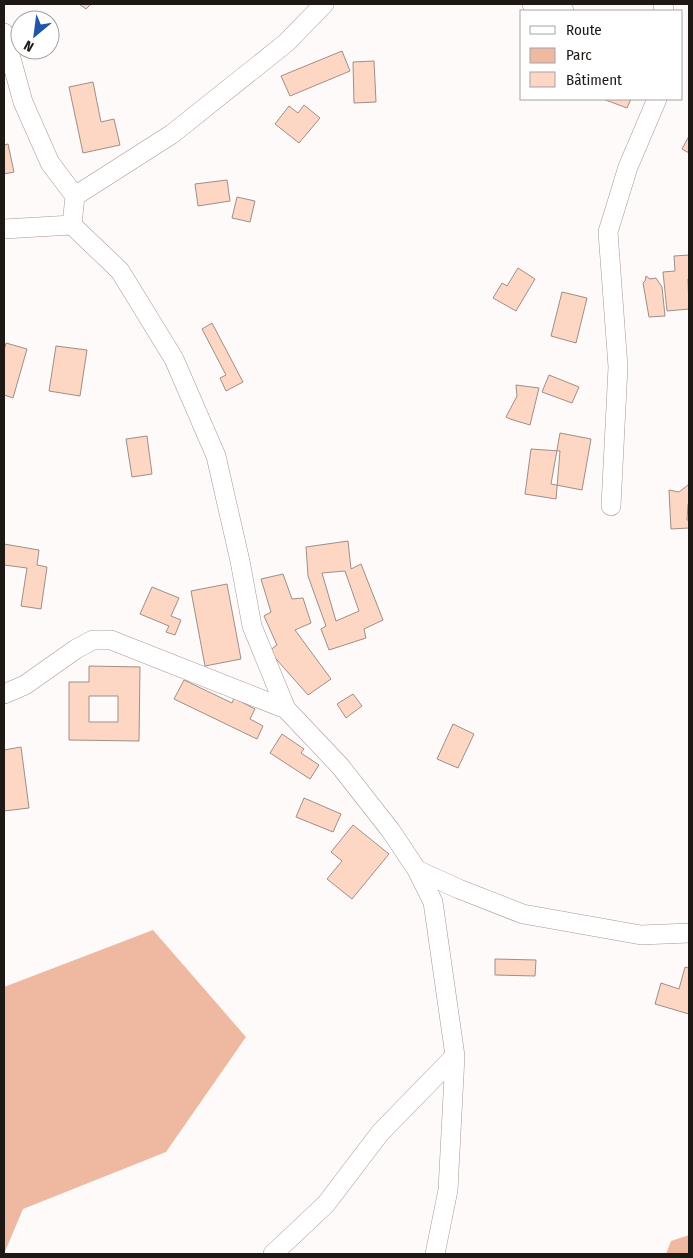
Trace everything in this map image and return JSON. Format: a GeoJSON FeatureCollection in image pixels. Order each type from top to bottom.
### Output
{"type":"FeatureCollection","features":[{"type":"Feature","properties":{"kind":"street"},"geometry":{"type":"LineString","coordinates":[[75,196],[172,134],[286,43],[324,4]]}},
{"type":"Feature","properties":{"kind":"street"},"geometry":{"type":"LineString","coordinates":[[532,4],[559,10]]}},
{"type":"Feature","properties":{"kind":"street"},"geometry":{"type":"LineString","coordinates":[[4,33],[23,102],[50,163],[75,196],[72,226]]}},
{"type":"Feature","properties":{"kind":"street"},"geometry":{"type":"LineString","coordinates":[[611,506],[618,367],[608,232],[628,167],[657,100]]}},
{"type":"Feature","properties":{"kind":"street"},"geometry":{"type":"LineString","coordinates":[[4,229],[72,226],[120,271],[174,359],[216,456],[240,561],[252,626],[286,709],[340,766],[391,832],[417,870],[433,902],[455,1056],[448,1190],[435,1254]]}},
{"type":"Feature","properties":{"kind":"street"},"geometry":{"type":"LineString","coordinates":[[4,694],[25,685],[76,649],[93,640],[111,640],[286,709]]}},
{"type":"Feature","properties":{"kind":"street"},"geometry":{"type":"LineString","coordinates":[[417,870],[523,914],[641,935],[689,933]]}},
{"type":"Feature","properties":{"kind":"street"},"geometry":{"type":"LineString","coordinates":[[273,1254],[326,1204],[380,1133],[455,1056]]}},
{"type":"Feature","properties":{"kind":"green space"},"geometry":{"type":"Polygon","coordinates":[[[153,930],[246,1037],[166,1152],[23,1209],[4,1254],[4,987],[153,930]]]}},
{"type":"Feature","properties":{"kind":"green space"},"geometry":{"type":"Polygon","coordinates":[[[689,1235],[689,1254],[666,1254],[671,1241],[689,1235]]]}},
{"type":"Feature","properties":{"kind":"building"},"geometry":{"type":"Polygon","coordinates":[[[79,4],[91,4],[86,9],[79,4]]]}},
{"type":"Feature","properties":{"kind":"building"},"geometry":{"type":"Polygon","coordinates":[[[342,51],[350,71],[290,96],[281,76],[342,51]]]}},
{"type":"Feature","properties":{"kind":"building"},"geometry":{"type":"Polygon","coordinates":[[[374,61],[376,102],[354,103],[353,62],[374,61]]]}},
{"type":"Feature","properties":{"kind":"building"},"geometry":{"type":"Polygon","coordinates":[[[93,82],[101,122],[114,119],[120,145],[83,153],[69,87],[93,82]]]}},
{"type":"Feature","properties":{"kind":"building"},"geometry":{"type":"Polygon","coordinates":[[[606,100],[631,100],[627,108],[606,100]]]}},
{"type":"Feature","properties":{"kind":"building"},"geometry":{"type":"Polygon","coordinates":[[[304,105],[320,118],[299,143],[275,124],[289,106],[298,113],[304,105]]]}},
{"type":"Feature","properties":{"kind":"building"},"geometry":{"type":"Polygon","coordinates":[[[689,136],[689,153],[682,149],[689,136]]]}},
{"type":"Feature","properties":{"kind":"building"},"geometry":{"type":"Polygon","coordinates":[[[8,144],[14,172],[4,174],[4,145],[8,144]]]}},
{"type":"Feature","properties":{"kind":"building"},"geometry":{"type":"Polygon","coordinates":[[[227,180],[230,201],[198,206],[195,184],[227,180]]]}},
{"type":"Feature","properties":{"kind":"building"},"geometry":{"type":"Polygon","coordinates":[[[237,197],[255,201],[250,222],[232,218],[237,197]]]}},
{"type":"Feature","properties":{"kind":"building"},"geometry":{"type":"Polygon","coordinates":[[[689,255],[689,309],[667,311],[663,272],[675,271],[674,256],[689,255]]]}},
{"type":"Feature","properties":{"kind":"building"},"geometry":{"type":"Polygon","coordinates":[[[518,268],[535,279],[516,311],[493,298],[502,283],[507,286],[518,268]]]}},
{"type":"Feature","properties":{"kind":"building"},"geometry":{"type":"Polygon","coordinates":[[[646,276],[650,279],[656,278],[662,287],[665,316],[649,317],[643,283],[646,276]]]}},
{"type":"Feature","properties":{"kind":"building"},"geometry":{"type":"Polygon","coordinates":[[[562,292],[587,298],[576,343],[551,336],[562,292]]]}},
{"type":"Feature","properties":{"kind":"building"},"geometry":{"type":"Polygon","coordinates":[[[212,323],[243,382],[226,391],[220,378],[226,375],[202,329],[212,323]]]}},
{"type":"Feature","properties":{"kind":"building"},"geometry":{"type":"Polygon","coordinates":[[[6,343],[27,349],[13,398],[4,395],[4,350],[6,343]]]}},
{"type":"Feature","properties":{"kind":"building"},"geometry":{"type":"Polygon","coordinates":[[[56,346],[87,350],[80,396],[49,391],[56,346]]]}},
{"type":"Feature","properties":{"kind":"building"},"geometry":{"type":"Polygon","coordinates":[[[549,375],[579,387],[572,403],[542,392],[549,375]]]}},
{"type":"Feature","properties":{"kind":"building"},"geometry":{"type":"Polygon","coordinates":[[[516,385],[539,388],[530,425],[506,417],[517,396],[516,385]]]}},
{"type":"Feature","properties":{"kind":"building"},"geometry":{"type":"Polygon","coordinates":[[[560,433],[591,439],[582,490],[551,484],[560,433]]]}},
{"type":"Feature","properties":{"kind":"building"},"geometry":{"type":"Polygon","coordinates":[[[147,436],[152,474],[132,477],[126,439],[147,436]]]}},
{"type":"Feature","properties":{"kind":"building"},"geometry":{"type":"Polygon","coordinates":[[[531,449],[560,451],[556,499],[525,494],[531,449]]]}},
{"type":"Feature","properties":{"kind":"building"},"geometry":{"type":"Polygon","coordinates":[[[688,485],[689,528],[671,529],[669,490],[679,492],[688,485]]]}},
{"type":"Feature","properties":{"kind":"building"},"geometry":{"type":"Polygon","coordinates":[[[688,504],[689,520],[687,520],[688,504]]]}},
{"type":"Feature","properties":{"kind":"building"},"geometry":{"type":"Polygon","coordinates":[[[348,541],[351,569],[361,564],[383,620],[364,629],[366,638],[329,650],[321,629],[326,626],[308,576],[306,547],[348,541]],[[345,571],[322,573],[336,621],[359,611],[345,571]]]}},
{"type":"Feature","properties":{"kind":"building"},"geometry":{"type":"Polygon","coordinates":[[[4,544],[39,550],[37,565],[47,567],[41,609],[21,606],[27,568],[4,565],[4,544]]]}},
{"type":"Feature","properties":{"kind":"building"},"geometry":{"type":"Polygon","coordinates":[[[283,574],[292,599],[303,598],[311,623],[295,630],[331,679],[308,695],[269,651],[277,645],[264,616],[271,612],[261,579],[283,574]]]}},
{"type":"Feature","properties":{"kind":"building"},"geometry":{"type":"Polygon","coordinates":[[[227,584],[241,659],[205,666],[191,591],[227,584]]]}},
{"type":"Feature","properties":{"kind":"building"},"geometry":{"type":"Polygon","coordinates":[[[152,587],[179,598],[171,616],[181,620],[175,635],[166,632],[169,626],[140,614],[152,587]]]}},
{"type":"Feature","properties":{"kind":"building"},"geometry":{"type":"Polygon","coordinates":[[[89,666],[140,667],[139,741],[69,740],[69,682],[89,682],[89,666]],[[89,696],[89,722],[118,722],[118,696],[89,696]]]}},
{"type":"Feature","properties":{"kind":"building"},"geometry":{"type":"Polygon","coordinates":[[[184,680],[232,703],[234,698],[255,709],[250,719],[263,726],[257,739],[174,699],[184,680]]]}},
{"type":"Feature","properties":{"kind":"building"},"geometry":{"type":"Polygon","coordinates":[[[353,694],[362,706],[346,718],[337,704],[353,694]]]}},
{"type":"Feature","properties":{"kind":"building"},"geometry":{"type":"Polygon","coordinates":[[[453,724],[474,734],[458,768],[437,759],[453,724]]]}},
{"type":"Feature","properties":{"kind":"building"},"geometry":{"type":"Polygon","coordinates":[[[282,734],[304,749],[301,753],[319,765],[310,779],[270,753],[282,734]]]}},
{"type":"Feature","properties":{"kind":"building"},"geometry":{"type":"Polygon","coordinates":[[[21,747],[29,808],[4,811],[4,750],[21,747]]]}},
{"type":"Feature","properties":{"kind":"building"},"geometry":{"type":"Polygon","coordinates":[[[304,798],[341,814],[333,832],[296,817],[304,798]]]}},
{"type":"Feature","properties":{"kind":"building"},"geometry":{"type":"Polygon","coordinates":[[[353,825],[389,854],[352,899],[327,879],[342,861],[331,852],[353,825]]]}},
{"type":"Feature","properties":{"kind":"building"},"geometry":{"type":"Polygon","coordinates":[[[495,959],[536,960],[535,976],[495,975],[495,959]]]}},
{"type":"Feature","properties":{"kind":"building"},"geometry":{"type":"Polygon","coordinates":[[[685,967],[689,968],[689,1014],[655,1004],[661,983],[679,989],[685,967]]]}}]}
